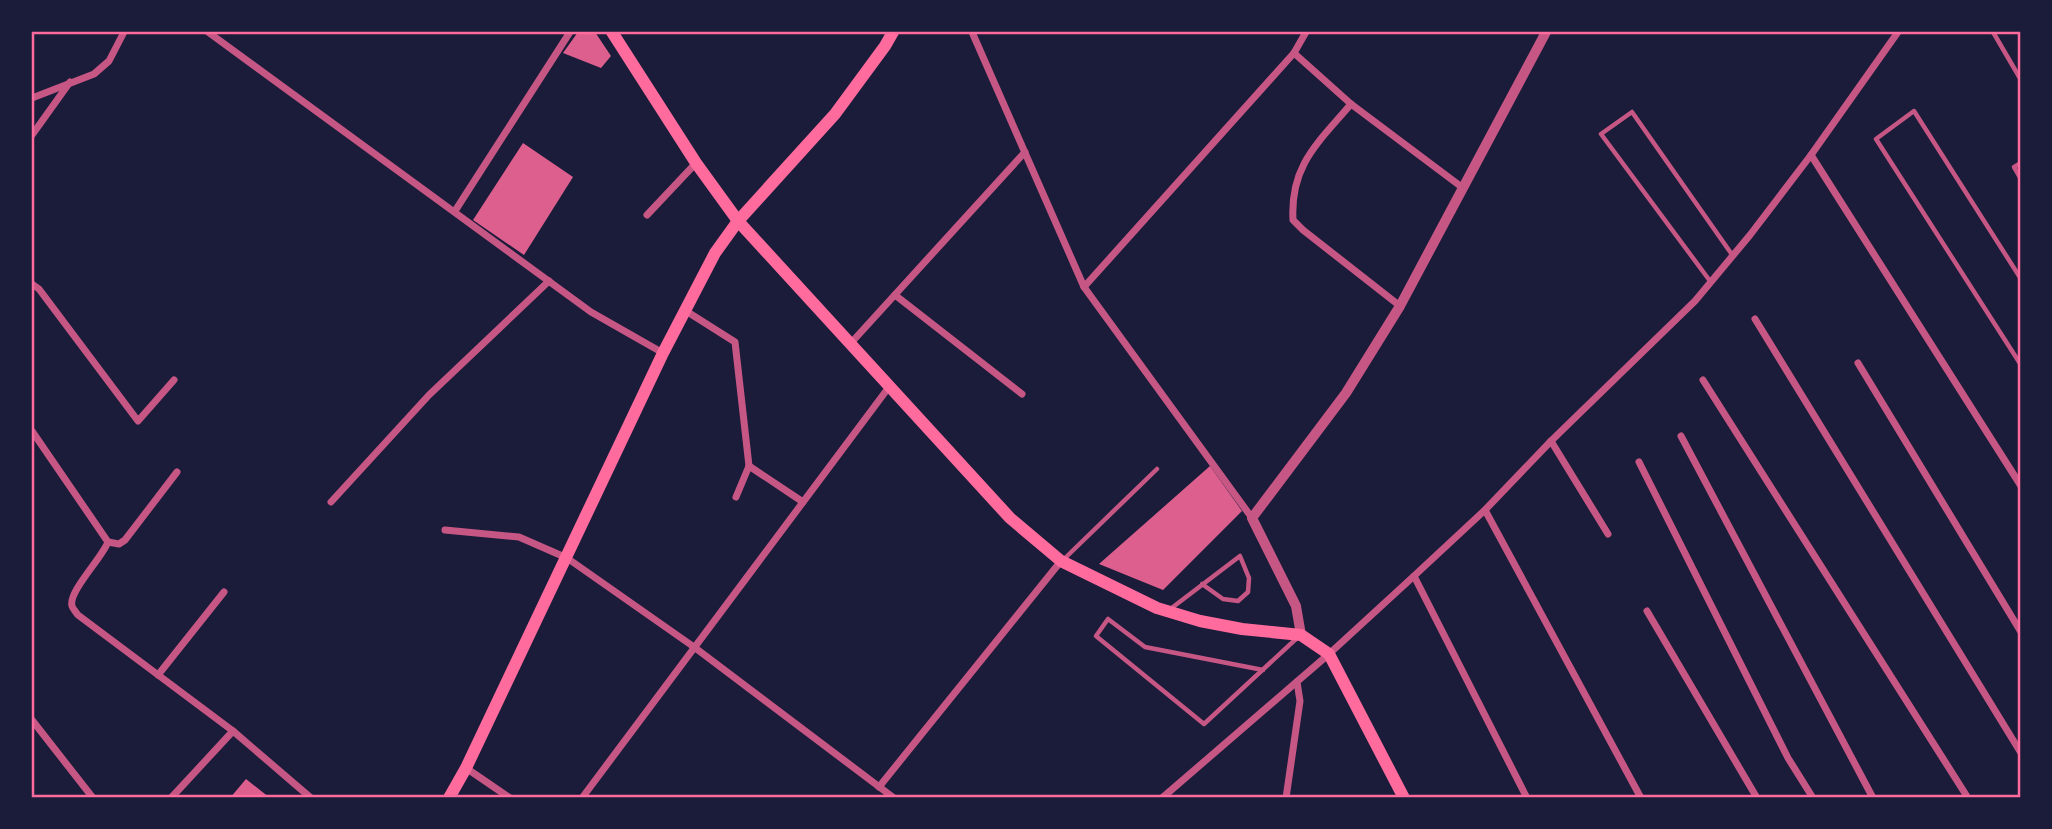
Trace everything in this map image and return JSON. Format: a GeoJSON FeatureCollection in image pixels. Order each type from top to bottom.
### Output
{"type":"FeatureCollection","features":[{"type":"Feature","properties":{"kind":"main road"},"geometry":{"type":"LineString","coordinates":[[612,32],[696,163],[738,221],[1010,518],[1061,561],[1167,611],[1242,629],[1301,635],[1329,654],[1404,797]]}},
{"type":"Feature","properties":{"kind":"main road"},"geometry":{"type":"LineString","coordinates":[[449,797],[466,768],[663,354],[715,253],[738,221],[835,114],[885,47],[893,32]]}},
{"type":"Feature","properties":{"kind":"street"},"geometry":{"type":"LineString","coordinates":[[32,98],[94,74],[109,61],[124,32]]}},
{"type":"Feature","properties":{"kind":"street"},"geometry":{"type":"LineString","coordinates":[[455,211],[570,32]]}},
{"type":"Feature","properties":{"kind":"street"},"geometry":{"type":"LineString","coordinates":[[972,32],[1084,287],[1252,519],[1296,606],[1301,635]]}},
{"type":"Feature","properties":{"kind":"street"},"geometry":{"type":"LineString","coordinates":[[1084,287],[1294,53],[1306,32]]}},
{"type":"Feature","properties":{"kind":"street"},"geometry":{"type":"LineString","coordinates":[[1252,519],[1346,393],[1400,306],[1546,32]]}},
{"type":"Feature","properties":{"kind":"street"},"geometry":{"type":"LineString","coordinates":[[1162,797],[1329,654],[1485,510],[1551,441],[1695,301],[1811,155],[1898,32]]}},
{"type":"Feature","properties":{"kind":"street"},"geometry":{"type":"LineString","coordinates":[[212,33],[591,312],[663,354]]}},
{"type":"Feature","properties":{"kind":"street"},"geometry":{"type":"LineString","coordinates":[[1294,53],[1351,104],[1463,188]]}},
{"type":"Feature","properties":{"kind":"street"},"geometry":{"type":"LineString","coordinates":[[32,135],[70,82]]}},
{"type":"Feature","properties":{"kind":"street"},"geometry":{"type":"LineString","coordinates":[[1351,104],[1304,161],[1293,190],[1293,220],[1400,306]]}},
{"type":"Feature","properties":{"kind":"street"},"geometry":{"type":"LineString","coordinates":[[851,343],[1025,152]]}},
{"type":"Feature","properties":{"kind":"street"},"geometry":{"type":"LineString","coordinates":[[1811,155],[2021,486]]}},
{"type":"Feature","properties":{"kind":"street"},"geometry":{"type":"LineString","coordinates":[[647,215],[696,163]]}},
{"type":"Feature","properties":{"kind":"street"},"geometry":{"type":"LineString","coordinates":[[331,502],[429,395],[549,281]]}},
{"type":"Feature","properties":{"kind":"street"},"geometry":{"type":"LineString","coordinates":[[32,284],[39,289],[138,421],[174,380]]}},
{"type":"Feature","properties":{"kind":"street"},"geometry":{"type":"LineString","coordinates":[[895,295],[1022,394]]}},
{"type":"Feature","properties":{"kind":"street"},"geometry":{"type":"LineString","coordinates":[[685,312],[735,342],[749,466],[736,497]]}},
{"type":"Feature","properties":{"kind":"street"},"geometry":{"type":"LineString","coordinates":[[1755,319],[2021,753]]}},
{"type":"Feature","properties":{"kind":"street"},"geometry":{"type":"LineString","coordinates":[[1858,363],[2021,632]]}},
{"type":"Feature","properties":{"kind":"street"},"geometry":{"type":"LineString","coordinates":[[1703,380],[1968,797]]}},
{"type":"Feature","properties":{"kind":"street"},"geometry":{"type":"LineString","coordinates":[[582,797],[889,387]]}},
{"type":"Feature","properties":{"kind":"street"},"geometry":{"type":"LineString","coordinates":[[32,431],[108,542],[120,544],[125,540],[177,472]]}},
{"type":"Feature","properties":{"kind":"street"},"geometry":{"type":"LineString","coordinates":[[1681,436],[1873,797]]}},
{"type":"Feature","properties":{"kind":"street"},"geometry":{"type":"LineString","coordinates":[[1551,441],[1608,534]]}},
{"type":"Feature","properties":{"kind":"street"},"geometry":{"type":"LineString","coordinates":[[1639,462],[1788,758],[1813,797]]}},
{"type":"Feature","properties":{"kind":"street"},"geometry":{"type":"LineString","coordinates":[[749,466],[803,502]]}},
{"type":"Feature","properties":{"kind":"street"},"geometry":{"type":"LineString","coordinates":[[1485,510],[1640,797]]}},
{"type":"Feature","properties":{"kind":"street"},"geometry":{"type":"LineString","coordinates":[[445,530],[519,537],[566,558],[694,647],[894,797]]}},
{"type":"Feature","properties":{"kind":"street"},"geometry":{"type":"LineString","coordinates":[[108,542],[72,595],[72,606],[78,615],[233,732],[311,797]]}},
{"type":"Feature","properties":{"kind":"street"},"geometry":{"type":"LineString","coordinates":[[879,787],[1061,561]]}},
{"type":"Feature","properties":{"kind":"street"},"geometry":{"type":"LineString","coordinates":[[1414,576],[1527,797]]}},
{"type":"Feature","properties":{"kind":"street"},"geometry":{"type":"LineString","coordinates":[[158,675],[224,592]]}},
{"type":"Feature","properties":{"kind":"street"},"geometry":{"type":"LineString","coordinates":[[1647,611],[1757,797]]}},
{"type":"Feature","properties":{"kind":"street"},"geometry":{"type":"LineString","coordinates":[[1286,797],[1300,701],[1297,682]]}},
{"type":"Feature","properties":{"kind":"street"},"geometry":{"type":"LineString","coordinates":[[32,720],[93,797]]}},
{"type":"Feature","properties":{"kind":"street"},"geometry":{"type":"LineString","coordinates":[[171,797],[233,732]]}},
{"type":"Feature","properties":{"kind":"street"},"geometry":{"type":"LineString","coordinates":[[466,768],[510,797]]}},
{"type":"Feature","properties":{"kind":"lane"},"geometry":{"type":"LineString","coordinates":[[1993,32],[2021,80]]}},
{"type":"Feature","properties":{"kind":"lane"},"geometry":{"type":"LineString","coordinates":[[2021,279],[1914,111],[1876,139],[2021,365]]}},
{"type":"Feature","properties":{"kind":"lane"},"geometry":{"type":"LineString","coordinates":[[1710,281],[1601,134],[1632,112],[1733,256]]}},
{"type":"Feature","properties":{"kind":"lane"},"geometry":{"type":"LineString","coordinates":[[2021,163],[2014,167],[2021,179]]}},
{"type":"Feature","properties":{"kind":"lane"},"geometry":{"type":"LineString","coordinates":[[1061,561],[1157,469]]}},
{"type":"Feature","properties":{"kind":"lane"},"geometry":{"type":"LineString","coordinates":[[1167,611],[1202,584],[1240,556],[1249,578],[1248,592],[1238,601],[1223,599],[1202,584]]}},
{"type":"Feature","properties":{"kind":"lane"},"geometry":{"type":"LineString","coordinates":[[1263,670],[1144,647],[1108,619],[1096,636],[1204,724],[1263,670],[1301,635]]}},
{"type":"Feature","properties":{"kind":"building"},"geometry":{"type":"Polygon","coordinates":[[[578,32],[595,32],[611,56],[601,68],[563,53],[578,32]]]}},
{"type":"Feature","properties":{"kind":"building"},"geometry":{"type":"Polygon","coordinates":[[[523,143],[573,177],[524,255],[473,220],[523,143]]]}},
{"type":"Feature","properties":{"kind":"building"},"geometry":{"type":"Polygon","coordinates":[[[1210,466],[1242,511],[1163,590],[1099,564],[1210,466]]]}},
{"type":"Feature","properties":{"kind":"building"},"geometry":{"type":"Polygon","coordinates":[[[246,779],[270,798],[230,798],[246,779]]]}}]}
